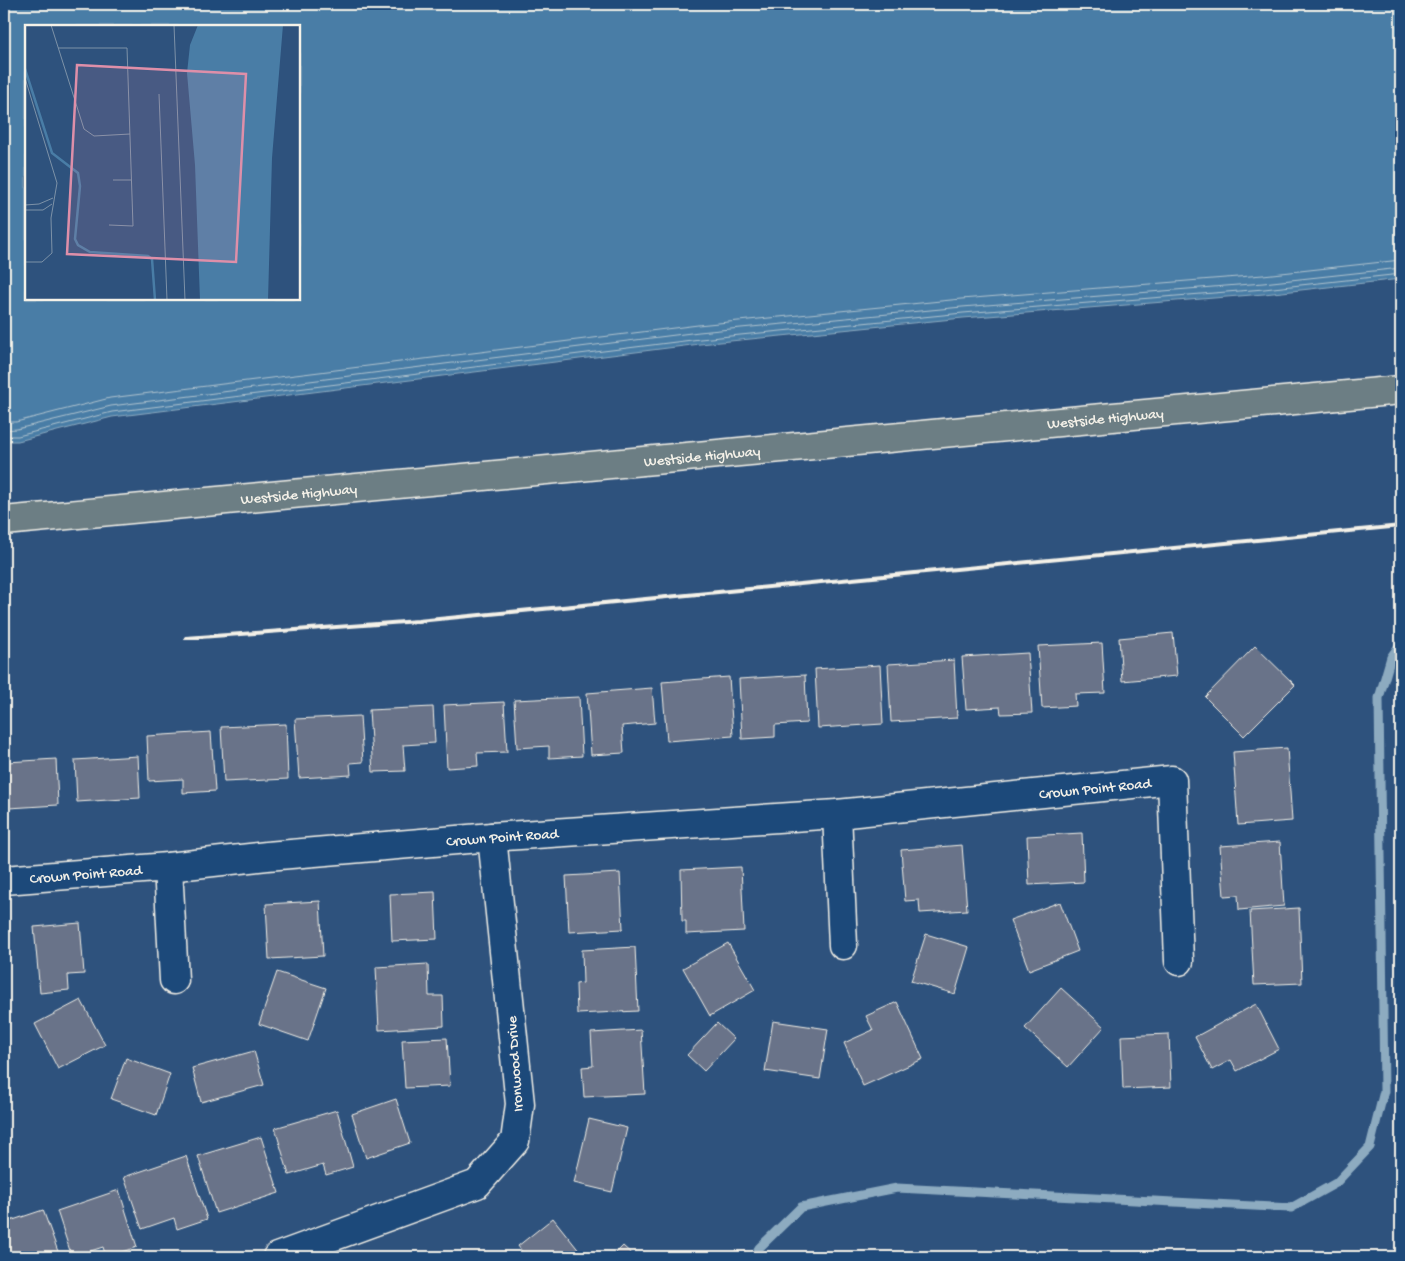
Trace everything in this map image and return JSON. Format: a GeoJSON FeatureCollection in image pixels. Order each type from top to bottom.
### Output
{"type":"FeatureCollection","features":[{"type":"Feature","properties":{"kind":"main road","name":"Westside Highway"},"geometry":{"type":"LineString","coordinates":[[4,521],[1401,390]]}},
{"type":"Feature","properties":{"kind":"street","name":"Crown Point Road"},"geometry":{"type":"LineString","coordinates":[[4,880],[492,837],[837,814],[1172,780],[1179,961]]}},
{"type":"Feature","properties":{"kind":"street"},"geometry":{"type":"LineString","coordinates":[[837,814],[843,945]]}},
{"type":"Feature","properties":{"kind":"street","name":"Ironwood Drive"},"geometry":{"type":"LineString","coordinates":[[277,1257],[477,1184],[515,1141],[520,1104],[492,837]]}},
{"type":"Feature","properties":{"kind":"street"},"geometry":{"type":"LineString","coordinates":[[168,867],[174,980]]}},
{"type":"Feature","properties":{"kind":"water"},"geometry":{"type":"Polygon","coordinates":[[[4,4],[1401,4],[1401,279],[1264,294],[963,318],[700,344],[112,417],[18,441],[4,441],[4,4]]]}},
{"type":"Feature","properties":{"kind":"building"},"geometry":{"type":"Polygon","coordinates":[[[1173,633],[1177,676],[1122,681],[1119,638],[1173,633]]]}},
{"type":"Feature","properties":{"kind":"building"},"geometry":{"type":"Polygon","coordinates":[[[1102,643],[1105,693],[1075,694],[1076,706],[1042,708],[1038,646],[1102,643]]]}},
{"type":"Feature","properties":{"kind":"building"},"geometry":{"type":"Polygon","coordinates":[[[1255,646],[1295,685],[1244,736],[1205,697],[1255,646]]]}},
{"type":"Feature","properties":{"kind":"building"},"geometry":{"type":"Polygon","coordinates":[[[1028,653],[1032,713],[1001,714],[1000,707],[966,709],[962,657],[1028,653]]]}},
{"type":"Feature","properties":{"kind":"building"},"geometry":{"type":"Polygon","coordinates":[[[954,660],[957,718],[891,722],[888,664],[954,660]]]}},
{"type":"Feature","properties":{"kind":"building"},"geometry":{"type":"Polygon","coordinates":[[[880,665],[883,724],[818,728],[815,669],[880,665]]]}},
{"type":"Feature","properties":{"kind":"building"},"geometry":{"type":"Polygon","coordinates":[[[805,675],[807,723],[775,725],[775,737],[742,739],[739,679],[805,675]]]}},
{"type":"Feature","properties":{"kind":"building"},"geometry":{"type":"Polygon","coordinates":[[[729,677],[733,736],[667,741],[662,682],[729,677]]]}},
{"type":"Feature","properties":{"kind":"building"},"geometry":{"type":"Polygon","coordinates":[[[652,688],[655,723],[622,726],[624,753],[591,755],[587,693],[652,688]]]}},
{"type":"Feature","properties":{"kind":"building"},"geometry":{"type":"Polygon","coordinates":[[[579,697],[582,756],[549,758],[549,746],[517,748],[514,700],[579,697]]]}},
{"type":"Feature","properties":{"kind":"building"},"geometry":{"type":"Polygon","coordinates":[[[504,702],[507,752],[477,753],[478,766],[447,768],[444,705],[504,702]]]}},
{"type":"Feature","properties":{"kind":"building"},"geometry":{"type":"Polygon","coordinates":[[[433,707],[435,743],[403,745],[405,771],[373,772],[369,710],[433,707]]]}},
{"type":"Feature","properties":{"kind":"building"},"geometry":{"type":"Polygon","coordinates":[[[360,716],[363,762],[350,763],[351,775],[299,778],[295,719],[360,716]]]}},
{"type":"Feature","properties":{"kind":"building"},"geometry":{"type":"Polygon","coordinates":[[[286,724],[288,779],[224,782],[221,727],[286,724]]]}},
{"type":"Feature","properties":{"kind":"building"},"geometry":{"type":"Polygon","coordinates":[[[211,732],[215,791],[183,793],[183,779],[149,781],[147,736],[211,732]]]}},
{"type":"Feature","properties":{"kind":"building"},"geometry":{"type":"Polygon","coordinates":[[[1287,748],[1292,821],[1238,825],[1233,752],[1287,748]]]}},
{"type":"Feature","properties":{"kind":"building"},"geometry":{"type":"Polygon","coordinates":[[[138,756],[140,798],[77,802],[75,760],[138,756]]]}},
{"type":"Feature","properties":{"kind":"building"},"geometry":{"type":"Polygon","coordinates":[[[56,759],[58,805],[9,808],[7,762],[56,759]]]}},
{"type":"Feature","properties":{"kind":"building"},"geometry":{"type":"Polygon","coordinates":[[[1082,833],[1084,882],[1029,885],[1027,836],[1082,833]]]}},
{"type":"Feature","properties":{"kind":"building"},"geometry":{"type":"Polygon","coordinates":[[[1280,842],[1284,906],[1239,910],[1238,895],[1224,896],[1220,846],[1280,842]]]}},
{"type":"Feature","properties":{"kind":"building"},"geometry":{"type":"Polygon","coordinates":[[[962,845],[967,910],[920,913],[919,900],[905,901],[901,850],[962,845]]]}},
{"type":"Feature","properties":{"kind":"building"},"geometry":{"type":"Polygon","coordinates":[[[741,867],[744,931],[686,934],[686,921],[682,921],[681,870],[741,867]]]}},
{"type":"Feature","properties":{"kind":"building"},"geometry":{"type":"Polygon","coordinates":[[[620,873],[623,929],[569,932],[566,876],[620,873]]]}},
{"type":"Feature","properties":{"kind":"building"},"geometry":{"type":"Polygon","coordinates":[[[435,892],[437,939],[392,941],[390,894],[435,892]]]}},
{"type":"Feature","properties":{"kind":"building"},"geometry":{"type":"Polygon","coordinates":[[[320,901],[323,956],[269,959],[266,904],[320,901]]]}},
{"type":"Feature","properties":{"kind":"building"},"geometry":{"type":"Polygon","coordinates":[[[1060,902],[1078,951],[1029,970],[1010,920],[1060,902]]]}},
{"type":"Feature","properties":{"kind":"building"},"geometry":{"type":"Polygon","coordinates":[[[1299,908],[1302,983],[1254,985],[1250,911],[1299,908]]]}},
{"type":"Feature","properties":{"kind":"building"},"geometry":{"type":"Polygon","coordinates":[[[80,923],[84,974],[68,975],[69,990],[40,993],[34,927],[80,923]]]}},
{"type":"Feature","properties":{"kind":"building"},"geometry":{"type":"Polygon","coordinates":[[[926,934],[969,947],[955,994],[911,981],[926,934]]]}},
{"type":"Feature","properties":{"kind":"building"},"geometry":{"type":"Polygon","coordinates":[[[728,943],[755,990],[710,1016],[683,968],[728,943]]]}},
{"type":"Feature","properties":{"kind":"building"},"geometry":{"type":"Polygon","coordinates":[[[635,947],[638,1011],[577,1014],[576,984],[583,983],[582,950],[635,947]]]}},
{"type":"Feature","properties":{"kind":"building"},"geometry":{"type":"Polygon","coordinates":[[[428,964],[429,996],[443,996],[444,1026],[379,1030],[376,967],[428,964]]]}},
{"type":"Feature","properties":{"kind":"building"},"geometry":{"type":"Polygon","coordinates":[[[277,972],[326,988],[308,1041],[259,1024],[277,972]]]}},
{"type":"Feature","properties":{"kind":"building"},"geometry":{"type":"Polygon","coordinates":[[[1061,988],[1104,1027],[1068,1067],[1025,1028],[1061,988]]]}},
{"type":"Feature","properties":{"kind":"building"},"geometry":{"type":"Polygon","coordinates":[[[81,1000],[105,1045],[58,1069],[35,1024],[81,1000]]]}},
{"type":"Feature","properties":{"kind":"building"},"geometry":{"type":"Polygon","coordinates":[[[897,1002],[923,1059],[863,1086],[844,1043],[873,1030],[866,1016],[897,1002]]]}},
{"type":"Feature","properties":{"kind":"building"},"geometry":{"type":"Polygon","coordinates":[[[1256,1004],[1279,1049],[1237,1071],[1231,1060],[1212,1070],[1195,1037],[1256,1004]]]}},
{"type":"Feature","properties":{"kind":"building"},"geometry":{"type":"Polygon","coordinates":[[[773,1021],[828,1029],[820,1079],[765,1071],[773,1021]]]}},
{"type":"Feature","properties":{"kind":"building"},"geometry":{"type":"Polygon","coordinates":[[[717,1023],[734,1039],[704,1071],[687,1055],[717,1023]]]}},
{"type":"Feature","properties":{"kind":"building"},"geometry":{"type":"Polygon","coordinates":[[[641,1030],[645,1094],[584,1097],[582,1067],[593,1066],[591,1033],[641,1030]]]}},
{"type":"Feature","properties":{"kind":"building"},"geometry":{"type":"Polygon","coordinates":[[[1169,1034],[1171,1087],[1123,1089],[1121,1036],[1169,1034]]]}},
{"type":"Feature","properties":{"kind":"building"},"geometry":{"type":"Polygon","coordinates":[[[447,1038],[450,1086],[405,1088],[402,1040],[447,1038]]]}},
{"type":"Feature","properties":{"kind":"building"},"geometry":{"type":"Polygon","coordinates":[[[254,1051],[264,1085],[201,1102],[192,1068],[254,1051]]]}},
{"type":"Feature","properties":{"kind":"building"},"geometry":{"type":"Polygon","coordinates":[[[126,1058],[170,1074],[156,1115],[111,1099],[126,1058]]]}},
{"type":"Feature","properties":{"kind":"building"},"geometry":{"type":"Polygon","coordinates":[[[396,1099],[410,1143],[366,1158],[352,1114],[396,1099]]]}},
{"type":"Feature","properties":{"kind":"building"},"geometry":{"type":"Polygon","coordinates":[[[337,1110],[353,1167],[326,1175],[323,1165],[289,1175],[275,1128],[337,1110]]]}},
{"type":"Feature","properties":{"kind":"building"},"geometry":{"type":"Polygon","coordinates":[[[589,1119],[627,1128],[612,1192],[574,1183],[589,1119]]]}},
{"type":"Feature","properties":{"kind":"building"},"geometry":{"type":"Polygon","coordinates":[[[261,1137],[279,1193],[216,1213],[198,1156],[261,1137]]]}},
{"type":"Feature","properties":{"kind":"building"},"geometry":{"type":"Polygon","coordinates":[[[186,1156],[207,1219],[177,1229],[174,1218],[142,1229],[124,1177],[186,1156]]]}},
{"type":"Feature","properties":{"kind":"building"},"geometry":{"type":"Polygon","coordinates":[[[119,1190],[137,1247],[106,1257],[103,1247],[72,1257],[57,1211],[119,1190]]]}},
{"type":"Feature","properties":{"kind":"building"},"geometry":{"type":"Polygon","coordinates":[[[43,1210],[60,1257],[4,1257],[4,1223],[43,1210]]]}},
{"type":"Feature","properties":{"kind":"building"},"geometry":{"type":"Polygon","coordinates":[[[553,1218],[584,1257],[526,1257],[518,1246],[553,1218]]]}},
{"type":"Feature","properties":{"kind":"building"},"geometry":{"type":"Polygon","coordinates":[[[623,1246],[635,1257],[612,1257],[623,1246]]]}},
{"type":"Feature","properties":{"kind":"waterway"},"geometry":{"type":"LineString","coordinates":[[754,1257],[759,1248],[801,1207],[897,1188],[1291,1208],[1336,1183],[1370,1147],[1384,1091],[1379,698],[1391,657],[1401,643]]}},
{"type":"Feature","properties":{"kind":"railway"},"geometry":{"type":"LineString","coordinates":[[186,638],[418,621],[1401,526]]}}]}
